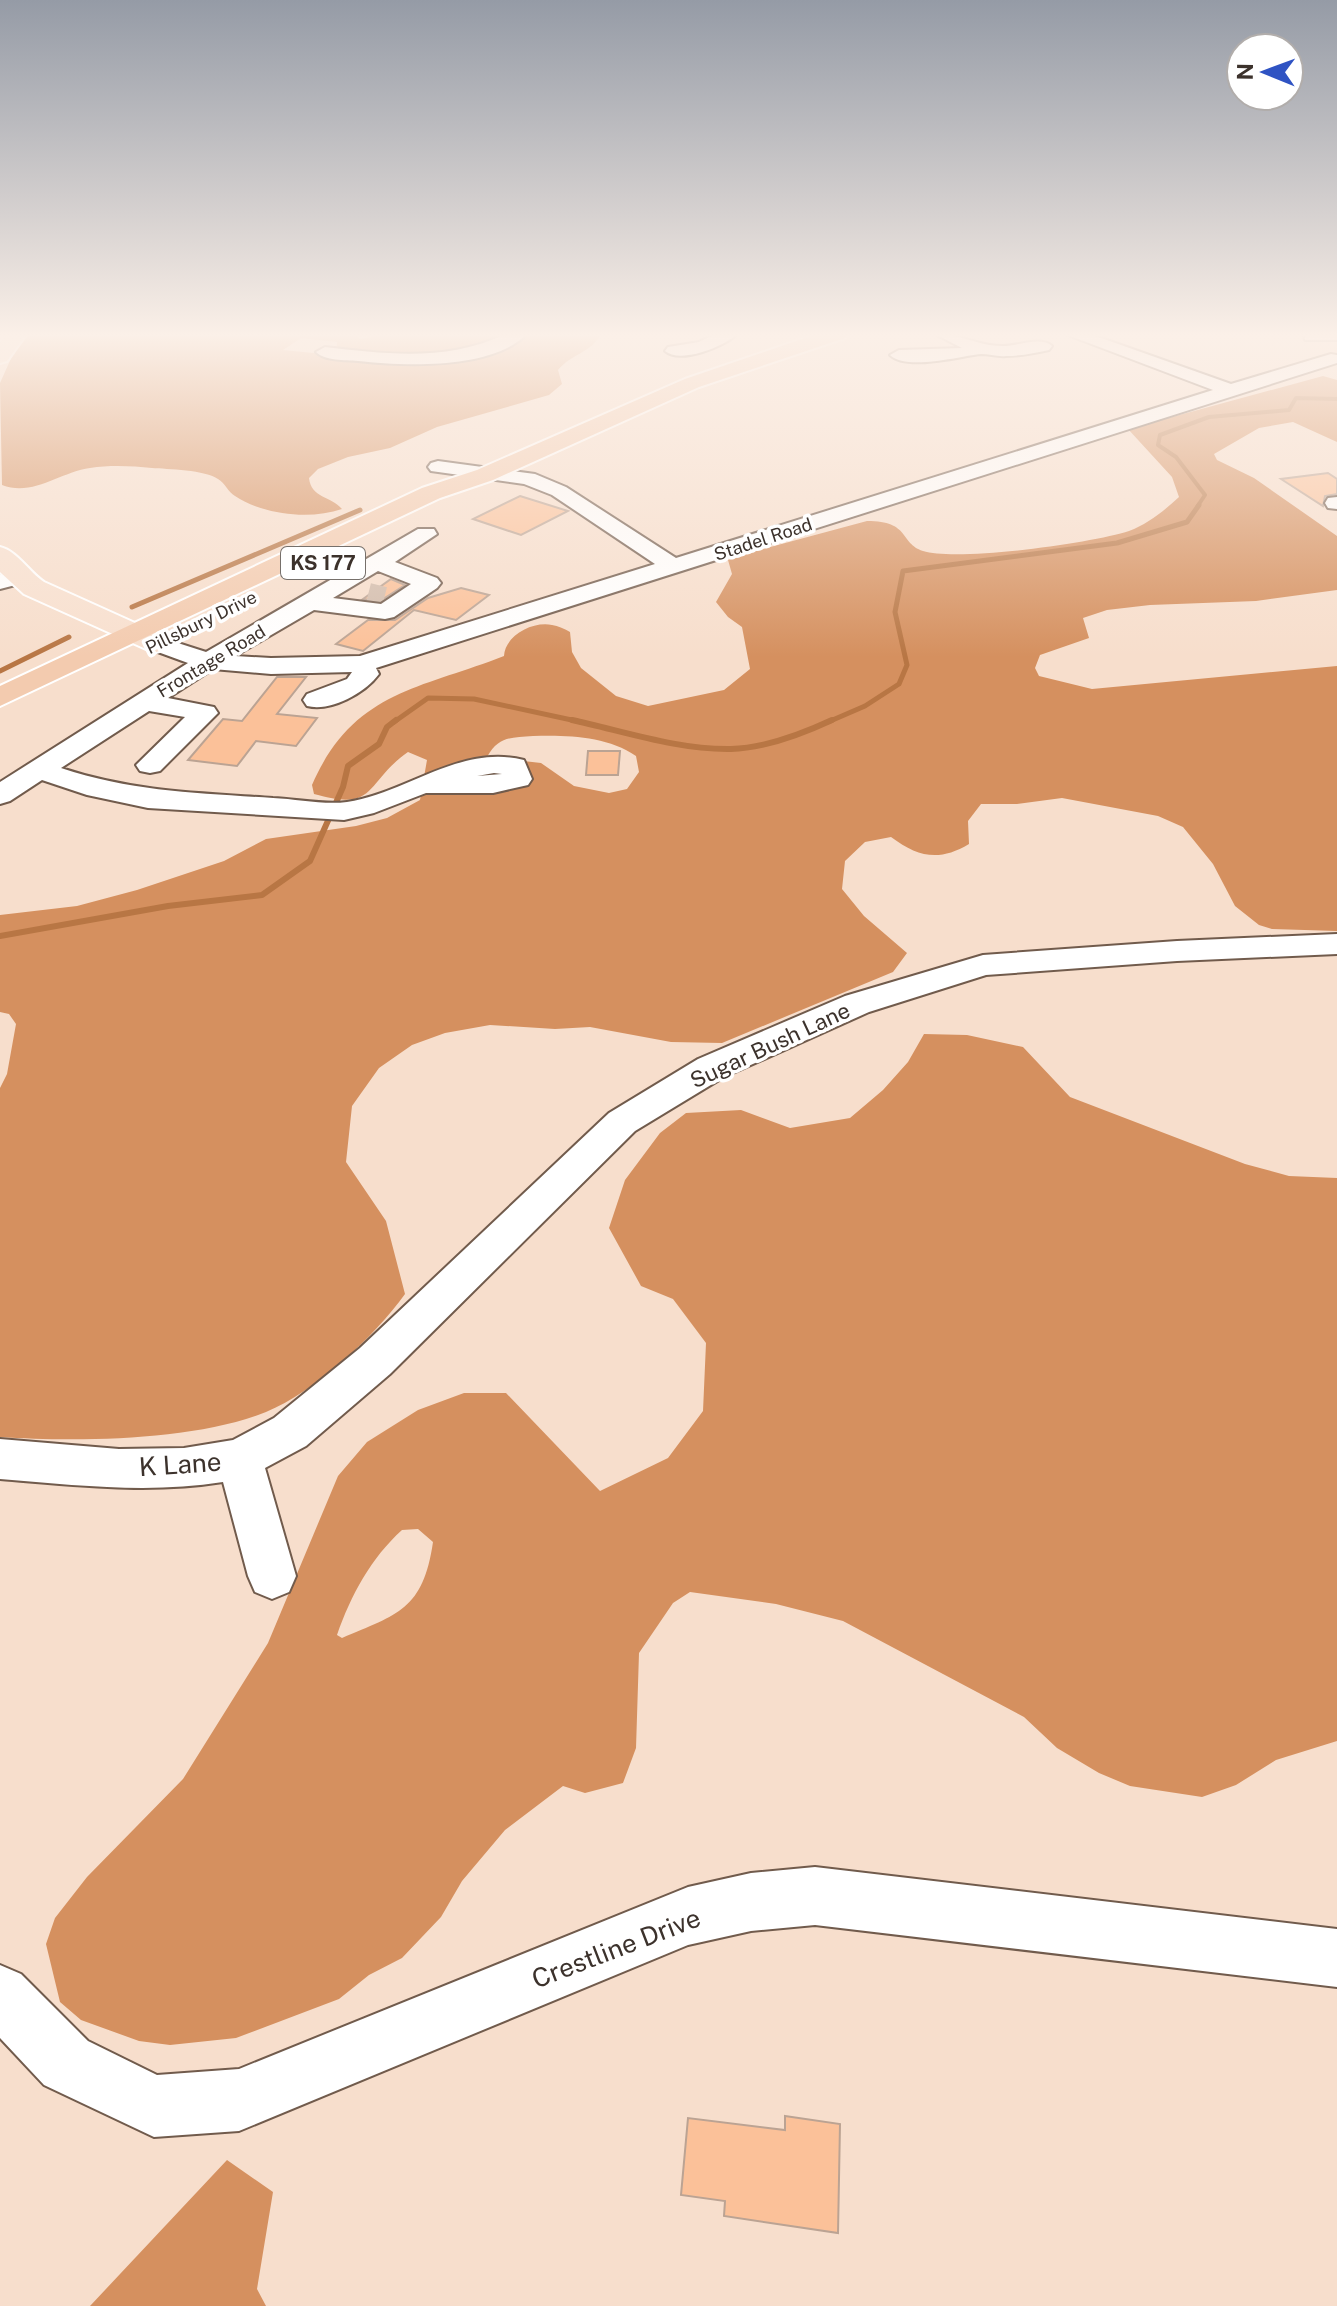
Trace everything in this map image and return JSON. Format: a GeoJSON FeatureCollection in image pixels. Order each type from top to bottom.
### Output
{"type":"FeatureCollection","features":[{"type":"Feature","properties":{"kind":"highway","name":"Pillsbury Drive"},"geometry":{"type":"LineString","coordinates":[[0,720],[144,638],[431,493],[485,475],[560,442]]}},
{"type":"Feature","properties":{"kind":"highway","name":"Pillsbury Drive"},"geometry":{"type":"LineString","coordinates":[[0,697],[144,638]]}},
{"type":"Feature","properties":{"kind":"main road"},"geometry":{"type":"LineString","coordinates":[[0,555],[9,579],[144,638]]}},
{"type":"Feature","properties":{"kind":"street","name":"Stadel Road"},"geometry":{"type":"LineString","coordinates":[[144,638],[208,661],[257,665],[362,664],[1072,442]]}},
{"type":"Feature","properties":{"kind":"street"},"geometry":{"type":"LineString","coordinates":[[438,467],[528,478],[559,491],[674,567]]}},
{"type":"Feature","properties":{"kind":"street","name":"Frontage Road"},"geometry":{"type":"LineString","coordinates":[[0,795],[208,661],[311,602],[378,588],[426,534]]}},
{"type":"Feature","properties":{"kind":"street"},"geometry":{"type":"LineString","coordinates":[[311,602],[385,612],[378,588]]}},
{"type":"Feature","properties":{"kind":"street"},"geometry":{"type":"LineString","coordinates":[[316,700],[356,685],[366,674],[362,664]]}},
{"type":"Feature","properties":{"kind":"street"},"geometry":{"type":"LineString","coordinates":[[150,765],[257,665]]}},
{"type":"Feature","properties":{"kind":"street"},"geometry":{"type":"LineString","coordinates":[[145,702],[205,713]]}},
{"type":"Feature","properties":{"kind":"street"},"geometry":{"type":"LineString","coordinates":[[40,770],[97,789],[148,799],[331,810],[359,809],[421,785]]}},
{"type":"Feature","properties":{"kind":"street","name":"Sugar Bush Lane"},"geometry":{"type":"LineString","coordinates":[[240,1459],[290,1432],[375,1361],[622,1122],[711,1068],[857,1004],[983,965],[1177,951],[1337,944]]}},
{"type":"Feature","properties":{"kind":"street","name":"K Lane"},"geometry":{"type":"LineString","coordinates":[[0,1459],[119,1469],[184,1468],[240,1459],[272,1576]]}},
{"type":"Feature","properties":{"kind":"street","name":"Crestline Drive"},"geometry":{"type":"LineString","coordinates":[[0,1995],[66,2063],[154,2106],[239,2100],[688,1916],[751,1902],[815,1896],[1337,1958]]}},
{"type":"Feature","properties":{"kind":"shaded area"},"geometry":{"type":"Polygon","coordinates":[[[1,442],[404,442],[318,469],[309,478],[313,489],[342,509],[316,514],[287,514],[259,508],[235,496],[212,476],[186,470],[98,467],[79,470],[36,486],[13,488],[2,485],[1,442]]]}},
{"type":"Feature","properties":{"kind":"shaded area"},"geometry":{"type":"Polygon","coordinates":[[[1140,442],[1235,442],[1214,454],[1217,460],[1254,478],[1337,536],[1337,590],[1256,601],[1107,610],[1083,618],[1089,638],[1040,655],[1035,668],[1039,676],[1092,689],[1337,666],[1337,931],[1272,929],[1259,925],[1235,906],[1213,864],[1183,827],[1158,816],[1062,798],[1017,804],[981,804],[968,821],[969,844],[958,850],[929,855],[910,849],[891,837],[865,842],[845,861],[842,889],[864,916],[907,953],[893,972],[722,1043],[671,1042],[590,1027],[555,1029],[490,1025],[445,1033],[412,1045],[379,1068],[352,1106],[346,1162],[386,1221],[405,1294],[361,1345],[304,1391],[266,1412],[205,1429],[99,1439],[0,1437],[0,1088],[7,1074],[16,1024],[9,1014],[0,1012],[0,915],[77,906],[224,861],[266,839],[356,826],[387,818],[420,800],[427,760],[408,752],[360,797],[349,800],[314,794],[312,785],[347,730],[392,698],[504,656],[514,636],[536,625],[552,625],[570,632],[572,652],[581,668],[616,696],[648,706],[724,690],[750,669],[742,627],[728,617],[716,602],[732,574],[728,560],[867,521],[898,528],[916,547],[940,554],[994,553],[1111,536],[1136,528],[1179,497],[1172,477],[1140,442]],[[573,737],[506,739],[496,745],[487,757],[541,763],[574,786],[609,793],[627,789],[639,772],[636,756],[613,744],[573,737]]]}},
{"type":"Feature","properties":{"kind":"shaded area"},"geometry":{"type":"Polygon","coordinates":[[[924,1034],[967,1035],[1023,1047],[1070,1097],[1245,1164],[1289,1176],[1337,1178],[1337,1741],[1276,1760],[1236,1785],[1202,1797],[1130,1786],[1099,1773],[1057,1748],[1024,1717],[843,1621],[776,1604],[690,1592],[673,1603],[639,1653],[636,1748],[623,1783],[585,1793],[563,1786],[505,1830],[462,1881],[441,1917],[402,1958],[369,1975],[339,1999],[236,2038],[170,2045],[139,2041],[81,2020],[60,2002],[46,1944],[55,1918],[87,1877],[183,1779],[268,1643],[338,1476],[367,1442],[418,1410],[464,1393],[506,1393],[600,1491],[668,1458],[703,1411],[706,1343],[673,1299],[641,1286],[609,1228],[625,1180],[660,1133],[686,1113],[741,1110],[790,1128],[850,1118],[883,1090],[908,1062],[924,1034]],[[418,1529],[402,1530],[363,1578],[337,1635],[342,1638],[362,1630],[405,1606],[422,1582],[433,1542],[418,1529]]]}},
{"type":"Feature","properties":{"kind":"shaded area"},"geometry":{"type":"Polygon","coordinates":[[[227,2160],[273,2192],[257,2289],[266,2306],[90,2306],[227,2160]]]}},
{"type":"Feature","properties":{"kind":"building"},"geometry":{"type":"Polygon","coordinates":[[[1328,473],[1337,479],[1337,494],[1325,496],[1323,506],[1281,479],[1328,473]]]}},
{"type":"Feature","properties":{"kind":"building"},"geometry":{"type":"Polygon","coordinates":[[[520,496],[568,511],[521,535],[473,519],[520,496]]]}},
{"type":"Feature","properties":{"kind":"building"},"geometry":{"type":"Polygon","coordinates":[[[391,579],[405,585],[380,601],[363,599],[391,579]]]}},
{"type":"Feature","properties":{"kind":"building"},"geometry":{"type":"Polygon","coordinates":[[[461,588],[489,595],[456,620],[414,610],[363,651],[336,644],[368,620],[395,620],[428,598],[461,588]]]}},
{"type":"Feature","properties":{"kind":"building"},"geometry":{"type":"Polygon","coordinates":[[[277,677],[306,677],[277,714],[317,718],[296,746],[256,741],[237,766],[188,760],[223,719],[242,721],[277,677]]]}},
{"type":"Feature","properties":{"kind":"building"},"geometry":{"type":"Polygon","coordinates":[[[588,751],[620,751],[618,775],[586,775],[588,751]]]}},
{"type":"Feature","properties":{"kind":"building"},"geometry":{"type":"Polygon","coordinates":[[[785,2116],[840,2124],[838,2233],[724,2216],[725,2201],[681,2195],[688,2118],[785,2130],[785,2116]]]}},
{"type":"Feature","properties":{"kind":"waterway"},"geometry":{"type":"LineString","coordinates":[[1159,442],[1158,445],[1176,457],[1205,495],[1197,507]]}},
{"type":"Feature","properties":{"kind":"waterway"},"geometry":{"type":"LineString","coordinates":[[828,722],[865,706],[899,684],[907,665],[895,612],[903,571],[1117,543],[1187,522],[1199,505]]}},
{"type":"Feature","properties":{"kind":"waterway"},"geometry":{"type":"LineString","coordinates":[[132,607],[360,510]]}},
{"type":"Feature","properties":{"kind":"waterway"},"geometry":{"type":"LineString","coordinates":[[0,671],[69,637]]}},
{"type":"Feature","properties":{"kind":"waterway"},"geometry":{"type":"LineString","coordinates":[[394,722],[428,698],[474,699],[576,721]]}},
{"type":"Feature","properties":{"kind":"waterway"},"geometry":{"type":"LineString","coordinates":[[0,936],[168,906],[262,895],[310,861],[343,787],[348,766],[379,744],[387,727],[396,720]]}},
{"type":"Feature","properties":{"kind":"waterway"},"geometry":{"type":"LineString","coordinates":[[576,721],[671,743],[731,749],[783,739],[832,720]]}},
{"type":"Feature","properties":{"kind":"waterway"},"geometry":{"type":"LineString","coordinates":[[576,721],[581,722]]}},
{"type":"Feature","properties":{"kind":"tunnel"},"geometry":{"type":"LineString","coordinates":[[368,595],[384,599]]}}]}
